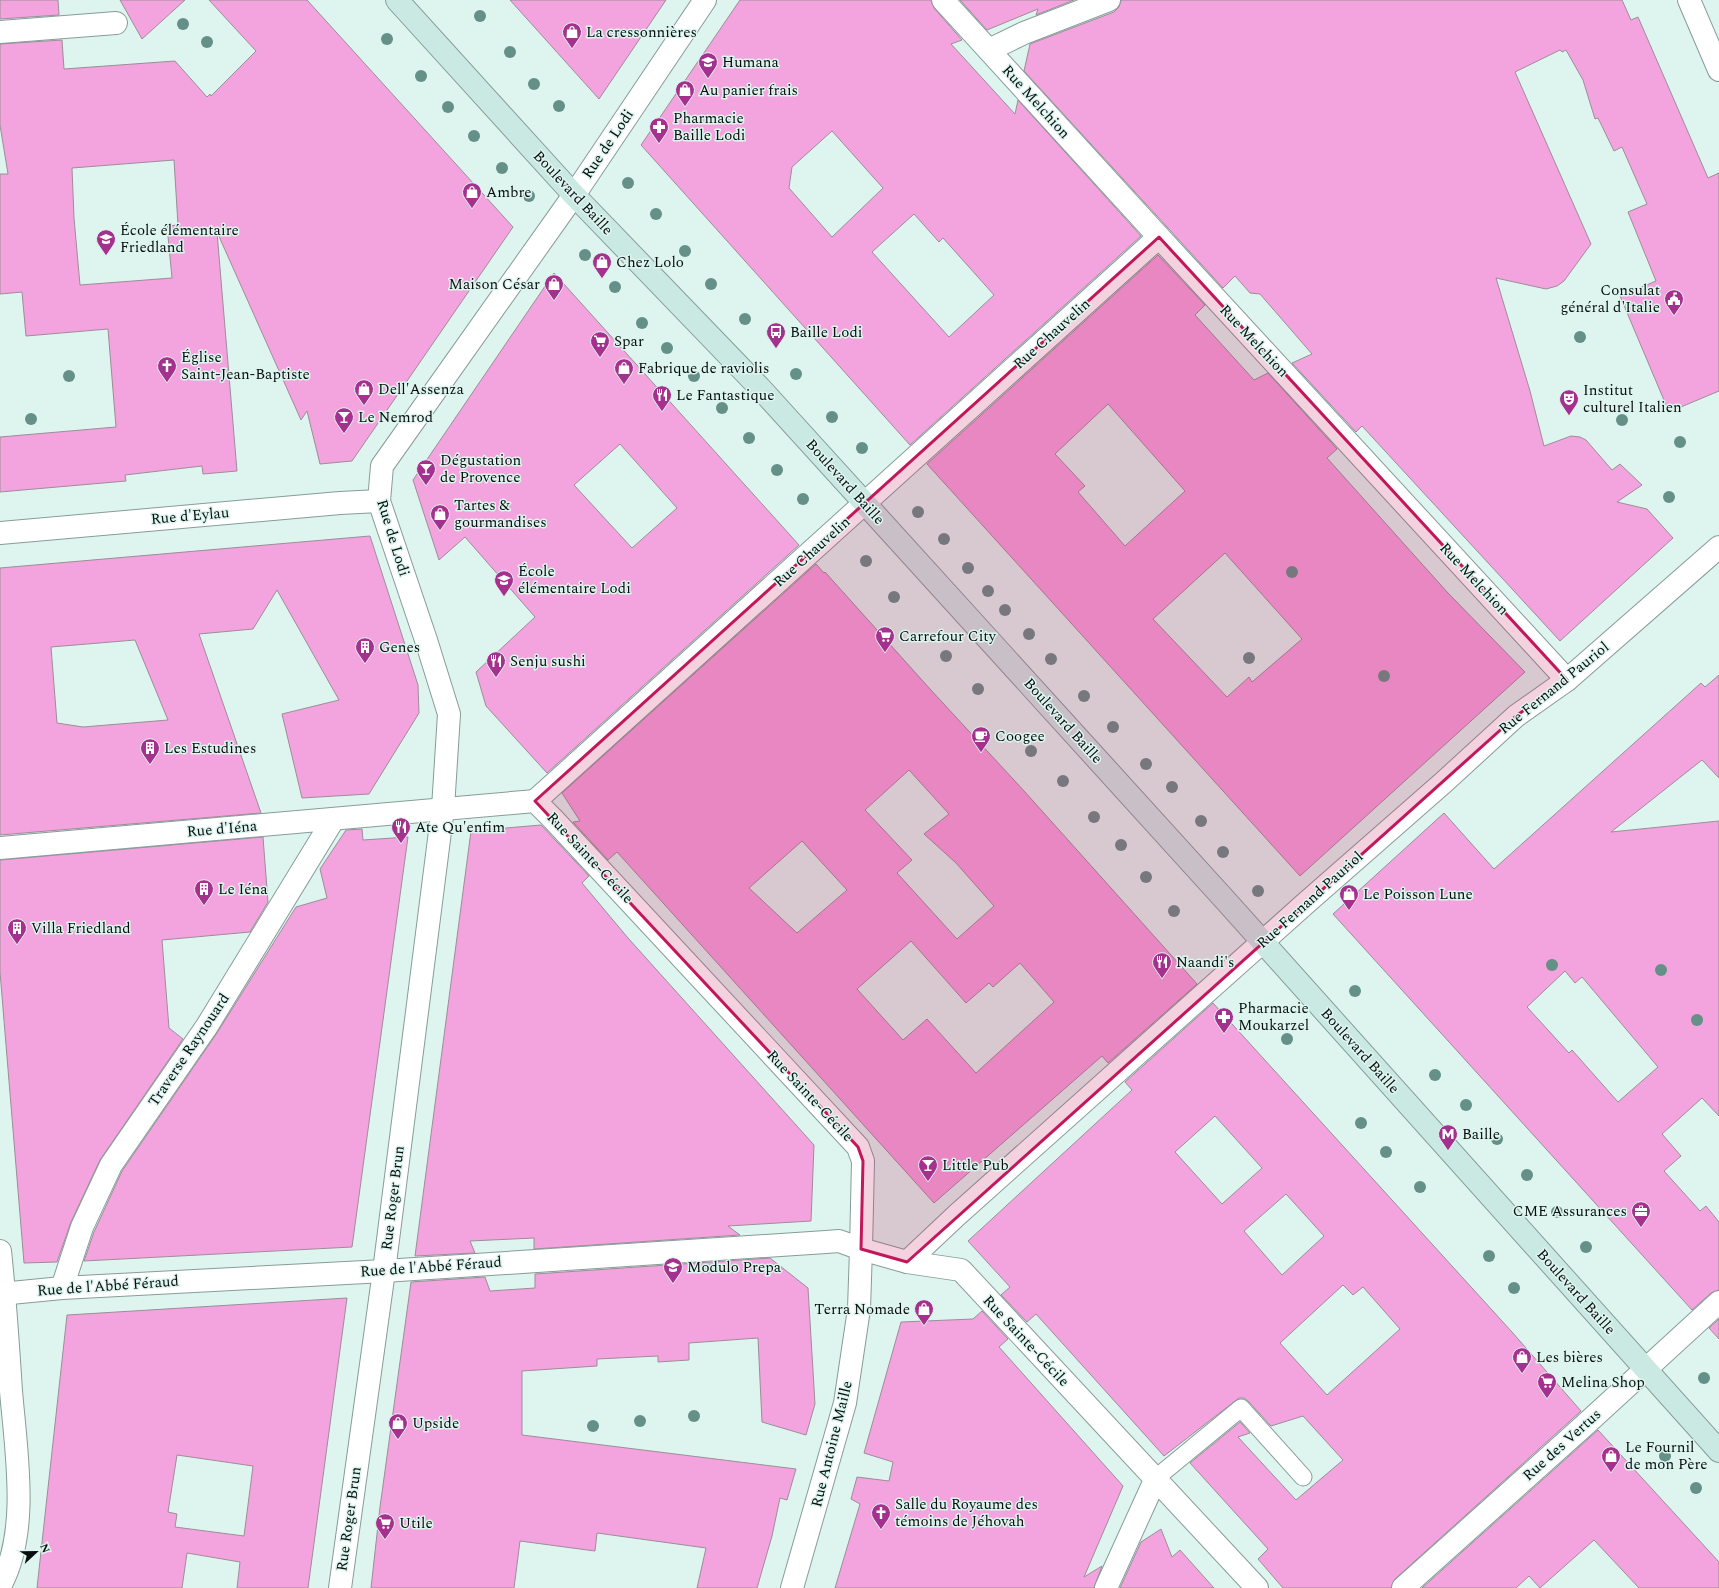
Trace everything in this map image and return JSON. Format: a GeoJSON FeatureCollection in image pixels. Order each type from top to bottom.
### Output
{"type":"FeatureCollection","features":[{"type":"Feature","properties":{"kind":"main road","name":"Boulevard Baille"},"geometry":{"type":"LineString","coordinates":[[397,0],[574,195],[761,389],[1262,942],[1719,1451]]}},
{"type":"Feature","properties":{"kind":"street","name":"Rue de Lodi"},"geometry":{"type":"LineString","coordinates":[[443,808],[449,714],[426,640],[379,501],[382,466],[574,195],[705,0]]}},
{"type":"Feature","properties":{"kind":"street","name":"Rue Melchion"},"geometry":{"type":"LineString","coordinates":[[943,0],[1159,237],[1568,680]]}},
{"type":"Feature","properties":{"kind":"street"},"geometry":{"type":"LineString","coordinates":[[989,50],[1024,33],[1109,0]]}},
{"type":"Feature","properties":{"kind":"street"},"geometry":{"type":"LineString","coordinates":[[1689,0],[1719,70]]}},
{"type":"Feature","properties":{"kind":"street"},"geometry":{"type":"LineString","coordinates":[[0,32],[116,23]]}},
{"type":"Feature","properties":{"kind":"street","name":"Rue Chauvelin"},"geometry":{"type":"LineString","coordinates":[[535,801],[1159,237]]}},
{"type":"Feature","properties":{"kind":"street","name":"Rue d'Eylau"},"geometry":{"type":"LineString","coordinates":[[0,533],[340,503],[379,501]]}},
{"type":"Feature","properties":{"kind":"street","name":"Rue Fernand Pauriol"},"geometry":{"type":"LineString","coordinates":[[907,1262],[957,1215],[1262,942],[1444,782],[1516,716],[1568,680],[1719,547]]}},
{"type":"Feature","properties":{"kind":"street","name":"Rue Sainte-Cécile"},"geometry":{"type":"LineString","coordinates":[[443,808],[535,801],[858,1147],[863,1161],[861,1249],[907,1262],[961,1270],[1257,1588]]}},
{"type":"Feature","properties":{"kind":"street","name":"Rue d'Iéna"},"geometry":{"type":"LineString","coordinates":[[0,848],[333,820],[443,808]]}},
{"type":"Feature","properties":{"kind":"street","name":"Rue Roger Brun"},"geometry":{"type":"LineString","coordinates":[[340,1588],[384,1271],[443,808]]}},
{"type":"Feature","properties":{"kind":"street","name":"Traverse Raynouard"},"geometry":{"type":"LineString","coordinates":[[62,1288],[82,1227],[111,1165],[207,1026],[333,820]]}},
{"type":"Feature","properties":{"kind":"street","name":"Rue de l'Abbé Féraud"},"geometry":{"type":"LineString","coordinates":[[2,1294],[62,1288],[384,1271],[839,1241],[861,1249]]}},
{"type":"Feature","properties":{"kind":"street","name":"Rue Antoine Maille"},"geometry":{"type":"LineString","coordinates":[[792,1588],[846,1403],[859,1309],[861,1249]]}},
{"type":"Feature","properties":{"kind":"street"},"geometry":{"type":"LineString","coordinates":[[0,1251],[2,1294],[19,1499],[15,1544],[4,1579],[0,1586]]}},
{"type":"Feature","properties":{"kind":"street","name":"Rue des Vertus"},"geometry":{"type":"LineString","coordinates":[[1403,1588],[1719,1302]]}},
{"type":"Feature","properties":{"kind":"street"},"geometry":{"type":"LineString","coordinates":[[1106,1588],[1156,1478]]}},
{"type":"Feature","properties":{"kind":"lane"},"geometry":{"type":"LineString","coordinates":[[1156,1478],[1241,1408],[1303,1477]]}},
{"type":"Feature","properties":{"kind":"highlighted area"},"geometry":{"type":"Polygon","coordinates":[[[1159,237],[1567,680],[1516,716],[907,1262],[861,1249],[863,1161],[858,1147],[535,801],[1159,237]]]}},
{"type":"Feature","properties":{"kind":"building"},"geometry":{"type":"Polygon","coordinates":[[[0,0],[58,0],[59,15],[0,19],[0,0]]]}},
{"type":"Feature","properties":{"kind":"building"},"geometry":{"type":"Polygon","coordinates":[[[120,0],[185,0],[142,39],[120,0]]]}},
{"type":"Feature","properties":{"kind":"building"},"geometry":{"type":"Polygon","coordinates":[[[209,0],[307,0],[513,227],[352,461],[320,464],[307,411],[301,420],[217,232],[237,471],[203,474],[202,466],[125,475],[126,481],[0,492],[0,437],[116,427],[108,329],[26,336],[22,292],[0,294],[0,174],[8,174],[0,125],[0,44],[62,40],[64,69],[175,61],[207,97],[210,94],[211,96],[256,51],[209,0]],[[174,160],[72,168],[74,218],[80,285],[172,278],[167,226],[178,225],[174,160]]]}},
{"type":"Feature","properties":{"kind":"building"},"geometry":{"type":"Polygon","coordinates":[[[510,0],[666,0],[599,99],[510,0]]]}},
{"type":"Feature","properties":{"kind":"building"},"geometry":{"type":"Polygon","coordinates":[[[740,0],[931,0],[934,8],[962,40],[951,44],[1015,114],[1018,100],[1141,236],[910,445],[641,145],[740,0]],[[832,131],[792,167],[789,188],[832,237],[883,188],[832,131]],[[914,214],[872,252],[949,337],[994,295],[943,238],[939,242],[914,214]]]}},
{"type":"Feature","properties":{"kind":"building"},"geometry":{"type":"Polygon","coordinates":[[[960,0],[1074,0],[1036,15],[1038,9],[987,30],[960,0]]]}},
{"type":"Feature","properties":{"kind":"building"},"geometry":{"type":"Polygon","coordinates":[[[1121,0],[1622,0],[1631,20],[1638,17],[1708,178],[1719,173],[1719,391],[1669,412],[1620,296],[1656,281],[1628,212],[1647,204],[1622,147],[1614,151],[1598,118],[1595,119],[1583,80],[1566,50],[1562,52],[1560,50],[1515,72],[1591,244],[1564,281],[1557,286],[1546,289],[1496,278],[1530,391],[1544,446],[1571,436],[1580,437],[1586,440],[1612,470],[1620,464],[1642,485],[1617,502],[1647,509],[1673,538],[1560,641],[1362,426],[1356,432],[1292,363],[1312,354],[1260,294],[1250,293],[1235,276],[1223,288],[1024,71],[1030,44],[1114,12],[1119,7],[1121,0]]]}},
{"type":"Feature","properties":{"kind":"building"},"geometry":{"type":"Polygon","coordinates":[[[1158,255],[1205,305],[1195,315],[1254,380],[1268,373],[1337,449],[1327,458],[1448,593],[1525,672],[1300,876],[927,464],[1158,255]],[[1108,404],[1055,454],[1085,486],[1078,492],[1125,546],[1185,491],[1108,404]],[[1225,553],[1153,619],[1227,697],[1249,677],[1252,682],[1302,639],[1225,553]]]}},
{"type":"Feature","properties":{"kind":"building"},"geometry":{"type":"Polygon","coordinates":[[[554,273],[799,545],[547,773],[486,706],[476,672],[535,617],[465,537],[439,560],[413,480],[554,273]],[[620,444],[574,485],[632,548],[677,508],[620,444]]]}},
{"type":"Feature","properties":{"kind":"building"},"geometry":{"type":"Polygon","coordinates":[[[370,536],[418,685],[419,713],[369,794],[302,798],[282,714],[339,700],[277,590],[253,629],[199,634],[261,813],[0,835],[0,568],[370,536]],[[135,640],[51,647],[57,723],[83,727],[168,720],[135,640]]]}},
{"type":"Feature","properties":{"kind":"building"},"geometry":{"type":"Polygon","coordinates":[[[816,564],[824,573],[825,572],[1025,792],[1197,984],[1108,1063],[1102,1056],[934,1203],[617,852],[608,860],[573,822],[580,821],[562,793],[816,564]],[[909,770],[865,810],[912,860],[897,873],[957,939],[994,906],[956,863],[924,834],[949,814],[909,770]],[[802,841],[749,888],[797,933],[847,890],[802,841]],[[911,941],[857,989],[903,1040],[927,1019],[976,1073],[1054,1002],[1020,963],[993,987],[989,983],[966,1003],[911,941]]]}},
{"type":"Feature","properties":{"kind":"building"},"geometry":{"type":"Polygon","coordinates":[[[1719,675],[1719,778],[1702,760],[1611,832],[1719,821],[1719,1116],[1702,1098],[1662,1134],[1681,1156],[1664,1171],[1700,1211],[1706,1206],[1719,1222],[1719,1290],[1711,1293],[1692,1310],[1333,914],[1444,813],[1494,869],[1701,683],[1705,687],[1719,675]],[[1565,971],[1527,1007],[1569,1053],[1572,1050],[1618,1102],[1658,1067],[1582,977],[1575,983],[1565,971]]]}},
{"type":"Feature","properties":{"kind":"building"},"geometry":{"type":"Polygon","coordinates":[[[541,825],[589,876],[582,883],[628,938],[814,1145],[811,1221],[728,1226],[740,1235],[534,1249],[534,1238],[470,1241],[475,1253],[415,1256],[471,831],[541,825]]]}},
{"type":"Feature","properties":{"kind":"building"},"geometry":{"type":"Polygon","coordinates":[[[362,829],[363,840],[408,837],[352,1247],[84,1261],[94,1232],[122,1171],[217,1033],[296,907],[327,898],[320,869],[346,830],[362,829]]]}},
{"type":"Feature","properties":{"kind":"building"},"geometry":{"type":"Polygon","coordinates":[[[263,837],[268,902],[250,932],[162,940],[169,1028],[183,1039],[100,1160],[71,1222],[57,1262],[24,1263],[0,972],[0,860],[263,837]]]}},
{"type":"Feature","properties":{"kind":"building"},"geometry":{"type":"Polygon","coordinates":[[[1213,1003],[1512,1332],[1581,1411],[1395,1579],[1391,1588],[1283,1588],[1258,1559],[1268,1549],[1190,1463],[1240,1422],[1250,1433],[1238,1437],[1296,1500],[1343,1460],[1303,1416],[1271,1426],[1248,1401],[1244,1398],[1239,1398],[1164,1456],[1036,1314],[1027,1322],[1001,1295],[1010,1287],[968,1241],[1132,1090],[1125,1082],[1213,1003]],[[1215,1116],[1175,1152],[1222,1204],[1262,1168],[1215,1116]],[[1286,1194],[1244,1231],[1282,1275],[1324,1236],[1286,1194]],[[1343,1285],[1280,1343],[1327,1395],[1400,1329],[1363,1287],[1353,1295],[1343,1285]]]}},
{"type":"Feature","properties":{"kind":"building"},"geometry":{"type":"Polygon","coordinates":[[[770,1258],[808,1288],[815,1404],[806,1435],[762,1422],[758,1338],[689,1343],[689,1360],[658,1362],[658,1356],[597,1359],[597,1366],[522,1371],[522,1435],[796,1469],[787,1500],[780,1498],[772,1536],[757,1588],[697,1588],[706,1548],[597,1533],[595,1551],[520,1541],[514,1588],[371,1588],[380,1507],[411,1282],[485,1277],[490,1291],[535,1288],[535,1274],[770,1258]]]}},
{"type":"Feature","properties":{"kind":"building"},"geometry":{"type":"Polygon","coordinates":[[[347,1298],[308,1588],[237,1588],[240,1562],[187,1553],[182,1588],[37,1588],[67,1315],[347,1298]],[[177,1455],[168,1512],[177,1514],[175,1527],[244,1536],[253,1466],[177,1455]]]}},
{"type":"Feature","properties":{"kind":"building"},"geometry":{"type":"Polygon","coordinates":[[[982,1311],[1008,1339],[999,1347],[1123,1486],[1084,1577],[1102,1566],[1094,1588],[835,1588],[860,1504],[851,1499],[857,1477],[889,1481],[893,1462],[864,1453],[901,1322],[973,1319],[982,1311]]]}},
{"type":"Feature","properties":{"kind":"building"},"geometry":{"type":"Polygon","coordinates":[[[1719,1319],[1719,1339],[1709,1328],[1719,1319]]]}},
{"type":"Feature","properties":{"kind":"building"},"geometry":{"type":"Polygon","coordinates":[[[1598,1430],[1719,1562],[1719,1588],[1639,1588],[1594,1540],[1540,1588],[1529,1576],[1516,1588],[1422,1588],[1598,1430]]]}},
{"type":"Feature","properties":{"kind":"building"},"geometry":{"type":"Polygon","coordinates":[[[1161,1529],[1172,1557],[1180,1550],[1214,1588],[1120,1588],[1141,1542],[1161,1529]]]}},
{"type":"Feature","properties":{"kind":"place","name":"La cressonnières"},"geometry":{"type":"Point","coordinates":[572,49]}},
{"type":"Feature","properties":{"kind":"place","name":"Humana"},"geometry":{"type":"Point","coordinates":[708,79]}},
{"type":"Feature","properties":{"kind":"place","name":"Au panier frais"},"geometry":{"type":"Point","coordinates":[685,107]}},
{"type":"Feature","properties":{"kind":"place","name":"Pharmacie Baille Lodi"},"geometry":{"type":"Point","coordinates":[659,144]}},
{"type":"Feature","properties":{"kind":"place","name":"Ambre"},"geometry":{"type":"Point","coordinates":[472,209]}},
{"type":"Feature","properties":{"kind":"place","name":"École élémentaire Friedland"},"geometry":{"type":"Point","coordinates":[106,256]}},
{"type":"Feature","properties":{"kind":"place","name":"Chez Lolo"},"geometry":{"type":"Point","coordinates":[602,279]}},
{"type":"Feature","properties":{"kind":"place","name":"Maison César"},"geometry":{"type":"Point","coordinates":[554,301]}},
{"type":"Feature","properties":{"kind":"place","name":"Consulat général d'Italie"},"geometry":{"type":"Point","coordinates":[1674,316]}},
{"type":"Feature","properties":{"kind":"place","name":"Baille Lodi"},"geometry":{"type":"Point","coordinates":[776,349]}},
{"type":"Feature","properties":{"kind":"place","name":"Spar"},"geometry":{"type":"Point","coordinates":[600,358]}},
{"type":"Feature","properties":{"kind":"place","name":"Église Saint-Jean-Baptiste"},"geometry":{"type":"Point","coordinates":[167,383]}},
{"type":"Feature","properties":{"kind":"place","name":"Fabrique de raviolis"},"geometry":{"type":"Point","coordinates":[624,385]}},
{"type":"Feature","properties":{"kind":"place","name":"Dell'Assenza"},"geometry":{"type":"Point","coordinates":[364,406]}},
{"type":"Feature","properties":{"kind":"place","name":"Le Fantastique"},"geometry":{"type":"Point","coordinates":[662,412]}},
{"type":"Feature","properties":{"kind":"place","name":"Institut culturel Italien"},"geometry":{"type":"Point","coordinates":[1569,416]}},
{"type":"Feature","properties":{"kind":"place","name":"Le Nemrod"},"geometry":{"type":"Point","coordinates":[344,434]}},
{"type":"Feature","properties":{"kind":"place","name":"Dégustation de Provence"},"geometry":{"type":"Point","coordinates":[426,486]}},
{"type":"Feature","properties":{"kind":"place","name":"Tartes & gourmandises"},"geometry":{"type":"Point","coordinates":[440,531]}},
{"type":"Feature","properties":{"kind":"place","name":"École élémentaire Lodi"},"geometry":{"type":"Point","coordinates":[504,597]}},
{"type":"Feature","properties":{"kind":"place","name":"Carrefour City"},"geometry":{"type":"Point","coordinates":[885,653]}},
{"type":"Feature","properties":{"kind":"place","name":"Genes"},"geometry":{"type":"Point","coordinates":[365,664]}},
{"type":"Feature","properties":{"kind":"place","name":"Senju sushi"},"geometry":{"type":"Point","coordinates":[496,678]}},
{"type":"Feature","properties":{"kind":"place","name":"Coogee"},"geometry":{"type":"Point","coordinates":[981,753]}},
{"type":"Feature","properties":{"kind":"place","name":"Les Estudines"},"geometry":{"type":"Point","coordinates":[150,765]}},
{"type":"Feature","properties":{"kind":"place","name":"Ate Qu'enfim"},"geometry":{"type":"Point","coordinates":[401,844]}},
{"type":"Feature","properties":{"kind":"place","name":"Le Iéna"},"geometry":{"type":"Point","coordinates":[204,906]}},
{"type":"Feature","properties":{"kind":"place","name":"Le Poisson Lune"},"geometry":{"type":"Point","coordinates":[1349,911]}},
{"type":"Feature","properties":{"kind":"place","name":"Villa Friedland"},"geometry":{"type":"Point","coordinates":[17,945]}},
{"type":"Feature","properties":{"kind":"place","name":"Naandi's"},"geometry":{"type":"Point","coordinates":[1162,979]}},
{"type":"Feature","properties":{"kind":"place","name":"Pharmacie Moukarzel"},"geometry":{"type":"Point","coordinates":[1224,1034]}},
{"type":"Feature","properties":{"kind":"place","name":"Baille"},"geometry":{"type":"Point","coordinates":[1448,1151]}},
{"type":"Feature","properties":{"kind":"place","name":"Little Pub"},"geometry":{"type":"Point","coordinates":[928,1182]}},
{"type":"Feature","properties":{"kind":"place","name":"CME Assurances"},"geometry":{"type":"Point","coordinates":[1641,1228]}},
{"type":"Feature","properties":{"kind":"place","name":"Modulo Prepa"},"geometry":{"type":"Point","coordinates":[673,1284]}},
{"type":"Feature","properties":{"kind":"place","name":"Terra Nomade"},"geometry":{"type":"Point","coordinates":[924,1326]}},
{"type":"Feature","properties":{"kind":"place","name":"Les bières"},"geometry":{"type":"Point","coordinates":[1522,1374]}},
{"type":"Feature","properties":{"kind":"place","name":"Melina Shop"},"geometry":{"type":"Point","coordinates":[1547,1399]}},
{"type":"Feature","properties":{"kind":"place","name":"Upside"},"geometry":{"type":"Point","coordinates":[398,1440]}},
{"type":"Feature","properties":{"kind":"place","name":"Le Fournil de mon Père"},"geometry":{"type":"Point","coordinates":[1611,1473]}},
{"type":"Feature","properties":{"kind":"place","name":"Salle du Royaume des témoins de Jéhovah"},"geometry":{"type":"Point","coordinates":[881,1530]}},
{"type":"Feature","properties":{"kind":"place","name":"Utile"},"geometry":{"type":"Point","coordinates":[385,1540]}}]}
